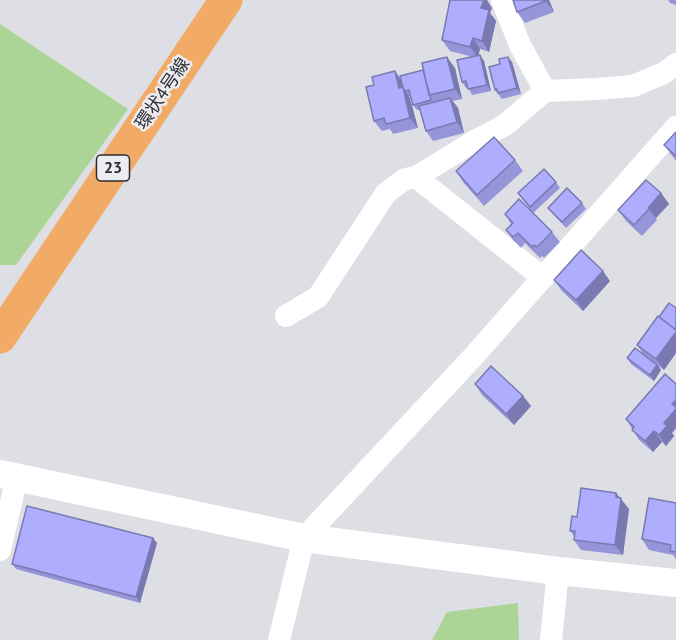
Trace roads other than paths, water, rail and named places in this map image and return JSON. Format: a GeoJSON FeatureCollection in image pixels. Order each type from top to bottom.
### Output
{"type":"FeatureCollection","features":[{"type":"Feature","properties":{"kind":"main road","name":"環状4号線"},"geometry":{"type":"LineString","coordinates":[[0,337],[226,0]]}},
{"type":"Feature","properties":{"kind":"street"},"geometry":{"type":"LineString","coordinates":[[502,0],[520,45],[544,91]]}},
{"type":"Feature","properties":{"kind":"street"},"geometry":{"type":"LineString","coordinates":[[286,316],[318,297],[386,193],[405,179],[416,177],[505,125],[544,91],[633,86],[664,73],[676,64]]}},
{"type":"Feature","properties":{"kind":"street"},"geometry":{"type":"LineString","coordinates":[[279,640],[304,538],[471,359],[676,127]]}},
{"type":"Feature","properties":{"kind":"street"},"geometry":{"type":"LineString","coordinates":[[416,177],[543,278]]}},
{"type":"Feature","properties":{"kind":"street"},"geometry":{"type":"LineString","coordinates":[[0,549],[8,475],[304,538],[558,571],[676,583]]}},
{"type":"Feature","properties":{"kind":"street"},"geometry":{"type":"LineString","coordinates":[[551,640],[558,571]]}}]}
